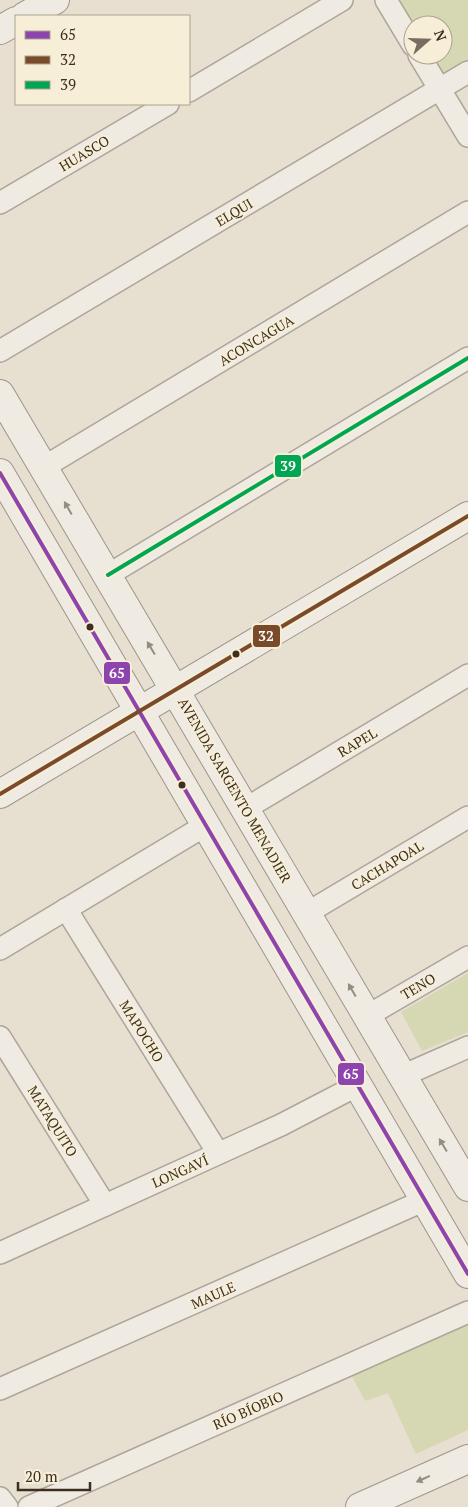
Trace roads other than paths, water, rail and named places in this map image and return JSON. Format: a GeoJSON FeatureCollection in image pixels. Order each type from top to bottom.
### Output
{"type":"FeatureCollection","features":[{"type":"Feature","properties":{"kind":"main road"},"geometry":{"type":"LineString","coordinates":[[27,15],[55,0]]}},
{"type":"Feature","properties":{"kind":"main road"},"geometry":{"type":"LineString","coordinates":[[0,30],[15,22]]}},
{"type":"Feature","properties":{"kind":"main road","name":"AVENIDA SARGENTO MENADIER"},"geometry":{"type":"LineString","coordinates":[[0,394],[467,1183]]}},
{"type":"Feature","properties":{"kind":"main road"},"geometry":{"type":"LineString","coordinates":[[3,486],[140,711],[468,1274]]}},
{"type":"Feature","properties":{"kind":"main road"},"geometry":{"type":"LineString","coordinates":[[0,794],[468,516]]}},
{"type":"Feature","properties":{"kind":"main road"},"geometry":{"type":"LineString","coordinates":[[360,1507],[468,1460]]}},
{"type":"Feature","properties":{"kind":"street"},"geometry":{"type":"LineString","coordinates":[[190,90],[342,0]]}},
{"type":"Feature","properties":{"kind":"street"},"geometry":{"type":"LineString","coordinates":[[386,0],[403,28]]}},
{"type":"Feature","properties":{"kind":"street"},"geometry":{"type":"LineString","coordinates":[[425,65],[468,136]]}},
{"type":"Feature","properties":{"kind":"street","name":"ELQUI"},"geometry":{"type":"LineString","coordinates":[[0,351],[468,72]]}},
{"type":"Feature","properties":{"kind":"street","name":"HUASCO"},"geometry":{"type":"LineString","coordinates":[[0,203],[166,105]]}},
{"type":"Feature","properties":{"kind":"street","name":"ACONCAGUA"},"geometry":{"type":"LineString","coordinates":[[44,467],[468,212]]}},
{"type":"Feature","properties":{"kind":"street"},"geometry":{"type":"LineString","coordinates":[[108,576],[468,358]]}},
{"type":"Feature","properties":{"kind":"street","name":"RAPEL"},"geometry":{"type":"LineString","coordinates":[[245,809],[468,675]]}},
{"type":"Feature","properties":{"kind":"street","name":"CACHAPOAL"},"geometry":{"type":"LineString","coordinates":[[307,913],[468,817]]}},
{"type":"Feature","properties":{"kind":"street"},"geometry":{"type":"LineString","coordinates":[[0,949],[206,825]]}},
{"type":"Feature","properties":{"kind":"street","name":"MAPOCHO"},"geometry":{"type":"LineString","coordinates":[[66,909],[218,1154]]}},
{"type":"Feature","properties":{"kind":"street","name":"TENO"},"geometry":{"type":"LineString","coordinates":[[367,1016],[468,956]]}},
{"type":"Feature","properties":{"kind":"street","name":"MATAQUITO"},"geometry":{"type":"LineString","coordinates":[[0,1037],[105,1205]]}},
{"type":"Feature","properties":{"kind":"street"},"geometry":{"type":"LineString","coordinates":[[402,1076],[468,1047]]}},
{"type":"Feature","properties":{"kind":"street","name":"LONGAVÍ"},"geometry":{"type":"LineString","coordinates":[[0,1253],[281,1125],[358,1085]]}},
{"type":"Feature","properties":{"kind":"street","name":"MAULE"},"geometry":{"type":"LineString","coordinates":[[0,1389],[426,1200]]}},
{"type":"Feature","properties":{"kind":"street","name":"RÍO BÍOBIO"},"geometry":{"type":"LineString","coordinates":[[29,1507],[468,1312]]}},
{"type":"Feature","properties":{"kind":"street"},"geometry":{"type":"LineString","coordinates":[[0,1498],[7,1507]]}}]}
